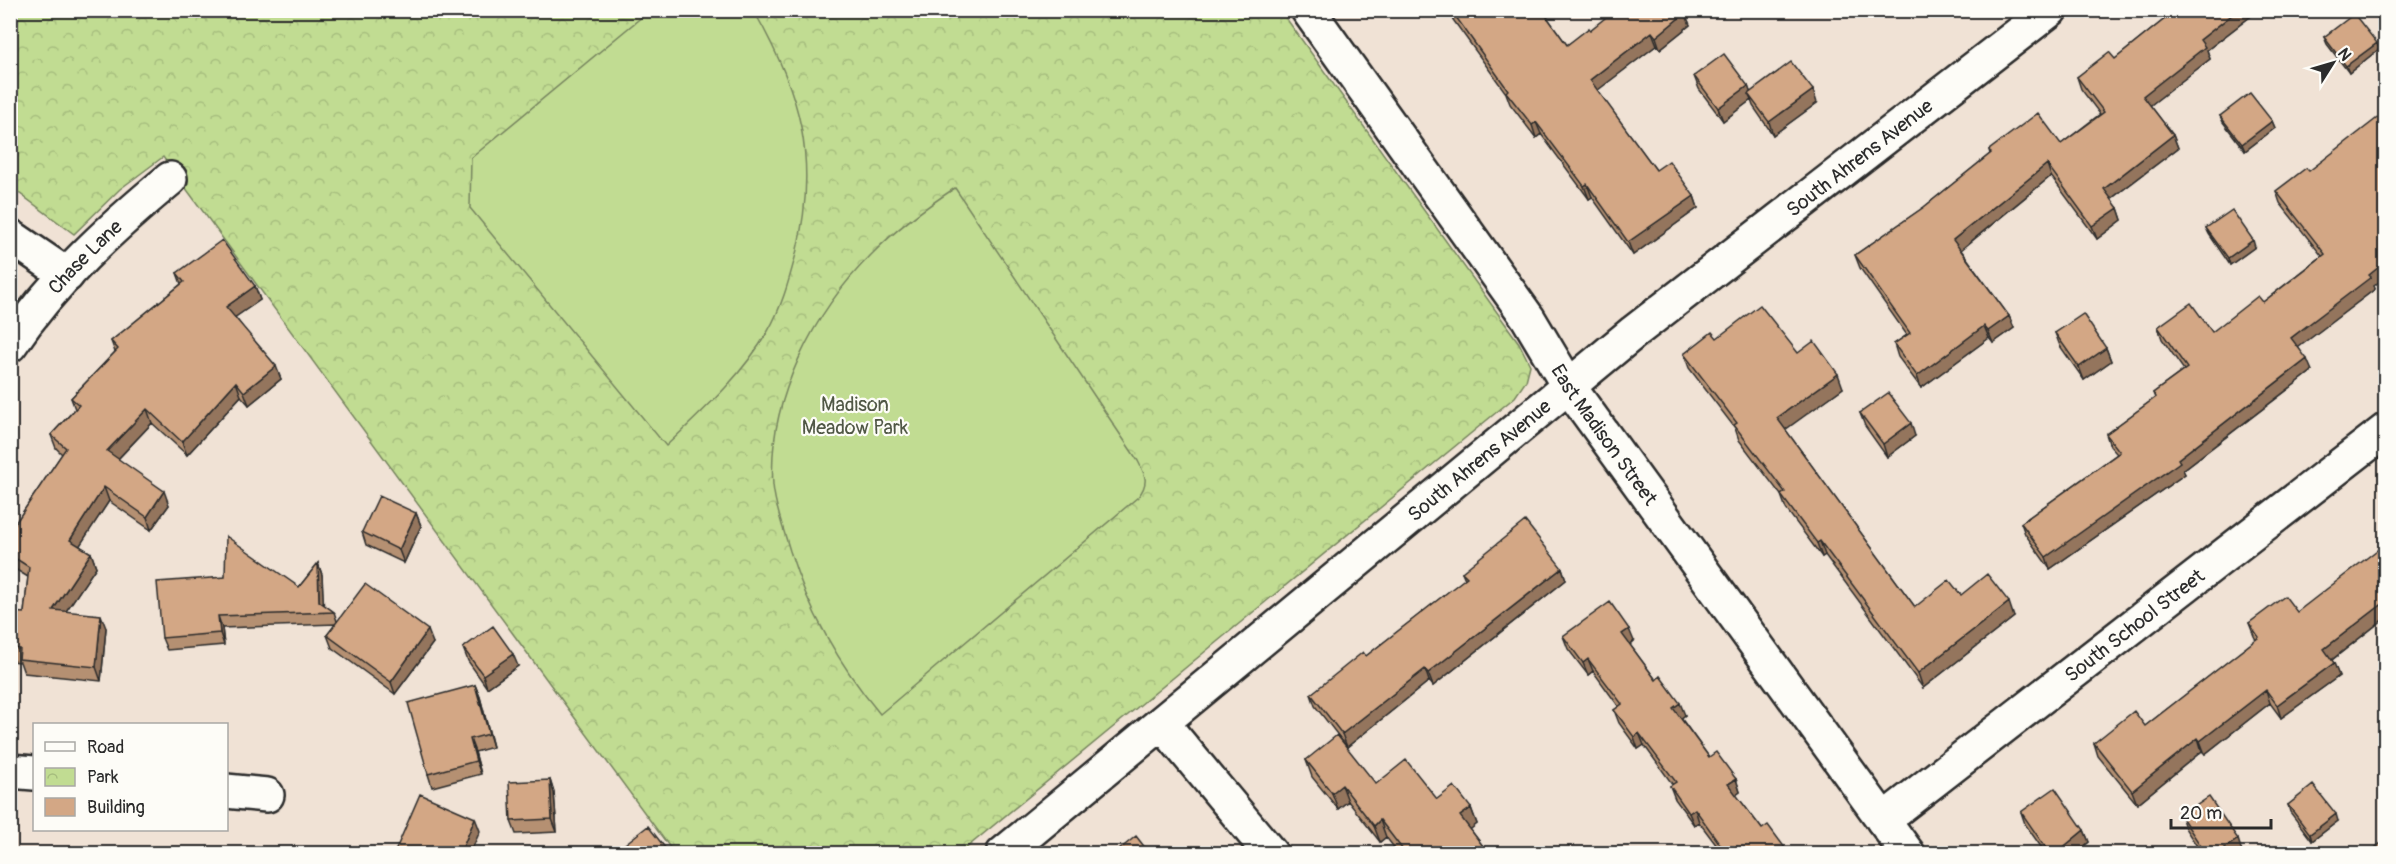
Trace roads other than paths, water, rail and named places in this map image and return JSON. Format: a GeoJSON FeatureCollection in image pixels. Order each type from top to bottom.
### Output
{"type":"FeatureCollection","features":[{"type":"Feature","properties":{"kind":"street","name":"East Madison Street"},"geometry":{"type":"LineString","coordinates":[[1308,10],[1528,318],[1569,387],[1908,854]]}},
{"type":"Feature","properties":{"kind":"street","name":"South Ahrens Avenue"},"geometry":{"type":"LineString","coordinates":[[1003,854],[1634,332],[2050,10]]}},
{"type":"Feature","properties":{"kind":"street","name":"Chase Lane"},"geometry":{"type":"LineString","coordinates":[[10,345],[24,325],[97,242],[170,179]]}},
{"type":"Feature","properties":{"kind":"street"},"geometry":{"type":"LineString","coordinates":[[10,236],[67,275]]}},
{"type":"Feature","properties":{"kind":"street","name":"South School Street"},"geometry":{"type":"LineString","coordinates":[[1883,820],[2385,430]]}},
{"type":"Feature","properties":{"kind":"street"},"geometry":{"type":"LineString","coordinates":[[1162,723],[1271,854]]}},
{"type":"Feature","properties":{"kind":"street"},"geometry":{"type":"LineString","coordinates":[[10,771],[33,773]]}},
{"type":"Feature","properties":{"kind":"street"},"geometry":{"type":"LineString","coordinates":[[228,791],[267,795]]}},
{"type":"Feature","properties":{"kind":"park label","name":"Madison Meadow Park"},"geometry":{"type":"Point","coordinates":[855,416]}}]}
